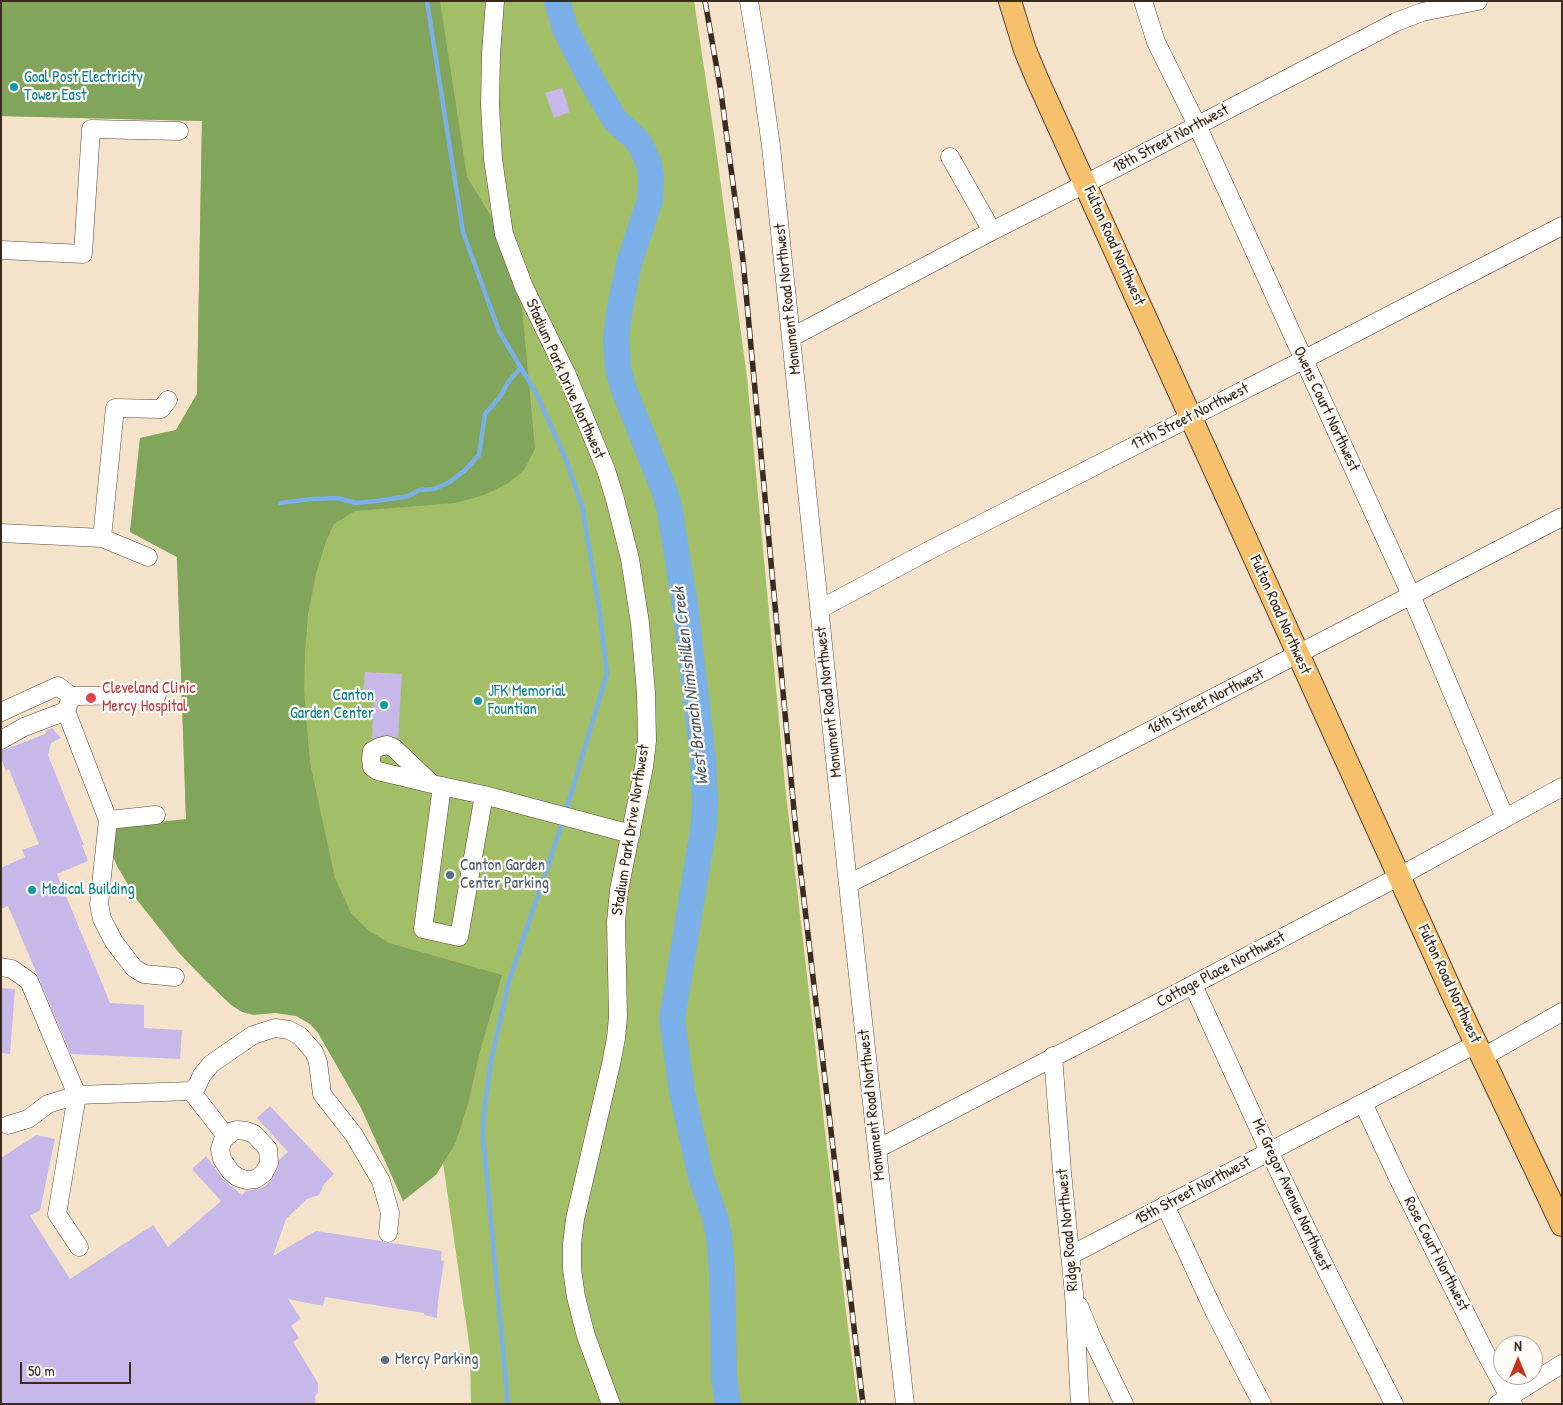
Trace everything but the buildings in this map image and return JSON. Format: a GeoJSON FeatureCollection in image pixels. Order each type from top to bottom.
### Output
{"type":"FeatureCollection","features":[{"type":"Feature","properties":{"kind":"main road","name":"Fulton Road Northwest"},"geometry":{"type":"LineString","coordinates":[[1010,1],[1022,42],[1085,184],[1479,1050],[1562,1225]]}},
{"type":"Feature","properties":{"kind":"street","name":"Stadium Park Drive Northwest"},"geometry":{"type":"LineString","coordinates":[[495,1],[490,105],[492,159],[504,234],[524,287],[567,375],[606,470],[615,499],[637,593],[646,693],[647,741],[644,768],[619,890],[616,922],[618,1016],[616,1038],[575,1219],[572,1244],[572,1269],[576,1298],[586,1336],[611,1404]]}},
{"type":"Feature","properties":{"kind":"street","name":"Monument Road Northwest"},"geometry":{"type":"LineString","coordinates":[[749,1],[771,146],[848,884],[905,1404]]}},
{"type":"Feature","properties":{"kind":"street","name":"Owens Court Northwest"},"geometry":{"type":"LineString","coordinates":[[1143,1],[1156,42],[1197,125],[1411,595],[1505,818]]}},
{"type":"Feature","properties":{"kind":"street","name":"18th Street Northwest"},"geometry":{"type":"LineString","coordinates":[[792,337],[992,231],[1396,22],[1422,12],[1478,1]]}},
{"type":"Feature","properties":{"kind":"street"},"geometry":{"type":"LineString","coordinates":[[1,250],[83,254],[91,129],[179,131]]}},
{"type":"Feature","properties":{"kind":"street"},"geometry":{"type":"LineString","coordinates":[[950,157],[992,231]]}},
{"type":"Feature","properties":{"kind":"street","name":"17th Street Northwest"},"geometry":{"type":"LineString","coordinates":[[820,609],[938,546],[1562,226]]}},
{"type":"Feature","properties":{"kind":"street"},"geometry":{"type":"LineString","coordinates":[[102,538],[116,408],[162,409],[168,400]]}},
{"type":"Feature","properties":{"kind":"street","name":"16th Street Northwest"},"geometry":{"type":"LineString","coordinates":[[848,884],[1562,517]]}},
{"type":"Feature","properties":{"kind":"street"},"geometry":{"type":"LineString","coordinates":[[1,532],[102,538],[148,557]]}},
{"type":"Feature","properties":{"kind":"street"},"geometry":{"type":"LineString","coordinates":[[1,712],[58,686],[68,703],[108,820],[99,901],[102,919],[114,942],[134,968],[144,974],[175,978]]}},
{"type":"Feature","properties":{"kind":"street"},"geometry":{"type":"LineString","coordinates":[[1,740],[68,703],[157,694]]}},
{"type":"Feature","properties":{"kind":"street"},"geometry":{"type":"LineString","coordinates":[[484,795],[459,937],[423,929],[437,785],[484,795],[631,834]]}},
{"type":"Feature","properties":{"kind":"street","name":"Cottage Place Northwest"},"geometry":{"type":"LineString","coordinates":[[877,1149],[1400,876],[1562,787]]}},
{"type":"Feature","properties":{"kind":"street"},"geometry":{"type":"LineString","coordinates":[[108,820],[156,815]]}},
{"type":"Feature","properties":{"kind":"street"},"geometry":{"type":"LineString","coordinates":[[1,967],[12,969],[29,981],[77,1095],[57,1214],[79,1246]]}},
{"type":"Feature","properties":{"kind":"street","name":"Mc Gregor Avenue Northwest"},"geometry":{"type":"LineString","coordinates":[[1193,985],[1269,1151],[1394,1404]]}},
{"type":"Feature","properties":{"kind":"street","name":"15th Street Northwest"},"geometry":{"type":"LineString","coordinates":[[1070,1255],[1363,1103],[1562,1012]]}},
{"type":"Feature","properties":{"kind":"street"},"geometry":{"type":"LineString","coordinates":[[8,1125],[28,1119],[48,1104],[77,1095],[191,1091],[197,1086],[202,1075],[211,1064],[253,1035],[275,1028],[288,1030],[300,1036],[311,1047],[318,1062],[322,1094],[354,1136],[381,1182],[390,1213],[388,1233]]}},
{"type":"Feature","properties":{"kind":"street","name":"Ridge Road Northwest"},"geometry":{"type":"LineString","coordinates":[[1053,1056],[1074,1294],[1080,1404]]}},
{"type":"Feature","properties":{"kind":"street"},"geometry":{"type":"LineString","coordinates":[[191,1091],[226,1136]]}},
{"type":"Feature","properties":{"kind":"street","name":"Rose Court Northwest"},"geometry":{"type":"LineString","coordinates":[[1363,1103],[1507,1401]]}},
{"type":"Feature","properties":{"kind":"street"},"geometry":{"type":"LineString","coordinates":[[1165,1206],[1215,1312],[1262,1404]]}},
{"type":"Feature","properties":{"kind":"street"},"geometry":{"type":"LineString","coordinates":[[1074,1294],[1092,1338],[1124,1404]]}},
{"type":"Feature","properties":{"kind":"street"},"geometry":{"type":"LineString","coordinates":[[1507,1401],[1562,1364]]}},
{"type":"Feature","properties":{"kind":"green space"},"geometry":{"type":"Polygon","coordinates":[[[1,1],[694,1],[747,377],[785,785],[858,1404],[471,1404],[470,1350],[429,1066],[186,819],[177,557],[130,532],[140,438],[176,430],[197,394],[202,121],[1,116],[1,1]]]}},
{"type":"Feature","properties":{"kind":"green space"},"geometry":{"type":"Polygon","coordinates":[[[1,1],[440,1],[467,177],[494,221],[522,308],[535,449],[524,470],[507,484],[484,495],[455,503],[355,511],[334,524],[326,541],[316,574],[308,614],[305,653],[304,691],[310,763],[335,878],[351,913],[368,930],[389,943],[502,975],[456,1142],[436,1175],[403,1201],[361,1108],[318,1033],[310,1024],[296,1016],[275,1013],[254,1015],[242,1012],[231,1005],[179,953],[137,900],[117,866],[101,828],[186,819],[177,557],[130,532],[140,438],[176,430],[197,394],[202,121],[1,116],[1,1]]]}},
{"type":"Feature","properties":{"kind":"waterway"},"geometry":{"type":"LineString","coordinates":[[427,1],[463,232],[499,331],[536,393],[565,457],[582,506],[600,615],[607,673],[565,814]]}},
{"type":"Feature","properties":{"kind":"waterway","name":"West Branch Nimishillen Creek"},"geometry":{"type":"LineString","coordinates":[[557,1],[565,29],[590,78],[615,120],[641,146],[649,164],[651,176],[650,200],[629,263],[619,313],[616,337],[617,354],[618,368],[624,390],[669,506],[685,605],[703,758],[704,824],[672,1019],[682,1092],[701,1177],[719,1235],[722,1271],[724,1377],[728,1404]]}},
{"type":"Feature","properties":{"kind":"waterway"},"geometry":{"type":"LineString","coordinates":[[280,503],[337,498],[356,503],[377,501],[409,496],[419,490],[434,489],[450,482],[479,455],[485,414],[521,368]]}},
{"type":"Feature","properties":{"kind":"waterway"},"geometry":{"type":"LineString","coordinates":[[508,1404],[483,1137],[484,1112],[491,1061],[509,981],[563,821]]}},
{"type":"Feature","properties":{"kind":"railway"},"geometry":{"type":"LineString","coordinates":[[705,1],[721,92],[743,260],[796,832],[863,1404]]}},
{"type":"Feature","properties":{"kind":"place","name":"Goal Post Electricity Tower East"},"geometry":{"type":"Point","coordinates":[14,87]}},
{"type":"Feature","properties":{"kind":"place","name":"Cleveland Clinic Mercy Hospital"},"geometry":{"type":"Point","coordinates":[91,698]}},
{"type":"Feature","properties":{"kind":"place","name":"JFK Memorial Fountian"},"geometry":{"type":"Point","coordinates":[478,701]}},
{"type":"Feature","properties":{"kind":"place","name":"Canton Garden Center"},"geometry":{"type":"Point","coordinates":[384,705]}},
{"type":"Feature","properties":{"kind":"place","name":"Canton Garden Center Parking"},"geometry":{"type":"Point","coordinates":[450,875]}},
{"type":"Feature","properties":{"kind":"place","name":"Medical Building"},"geometry":{"type":"Point","coordinates":[32,890]}},
{"type":"Feature","properties":{"kind":"place","name":"Mercy Parking"},"geometry":{"type":"Point","coordinates":[385,1360]}}]}
